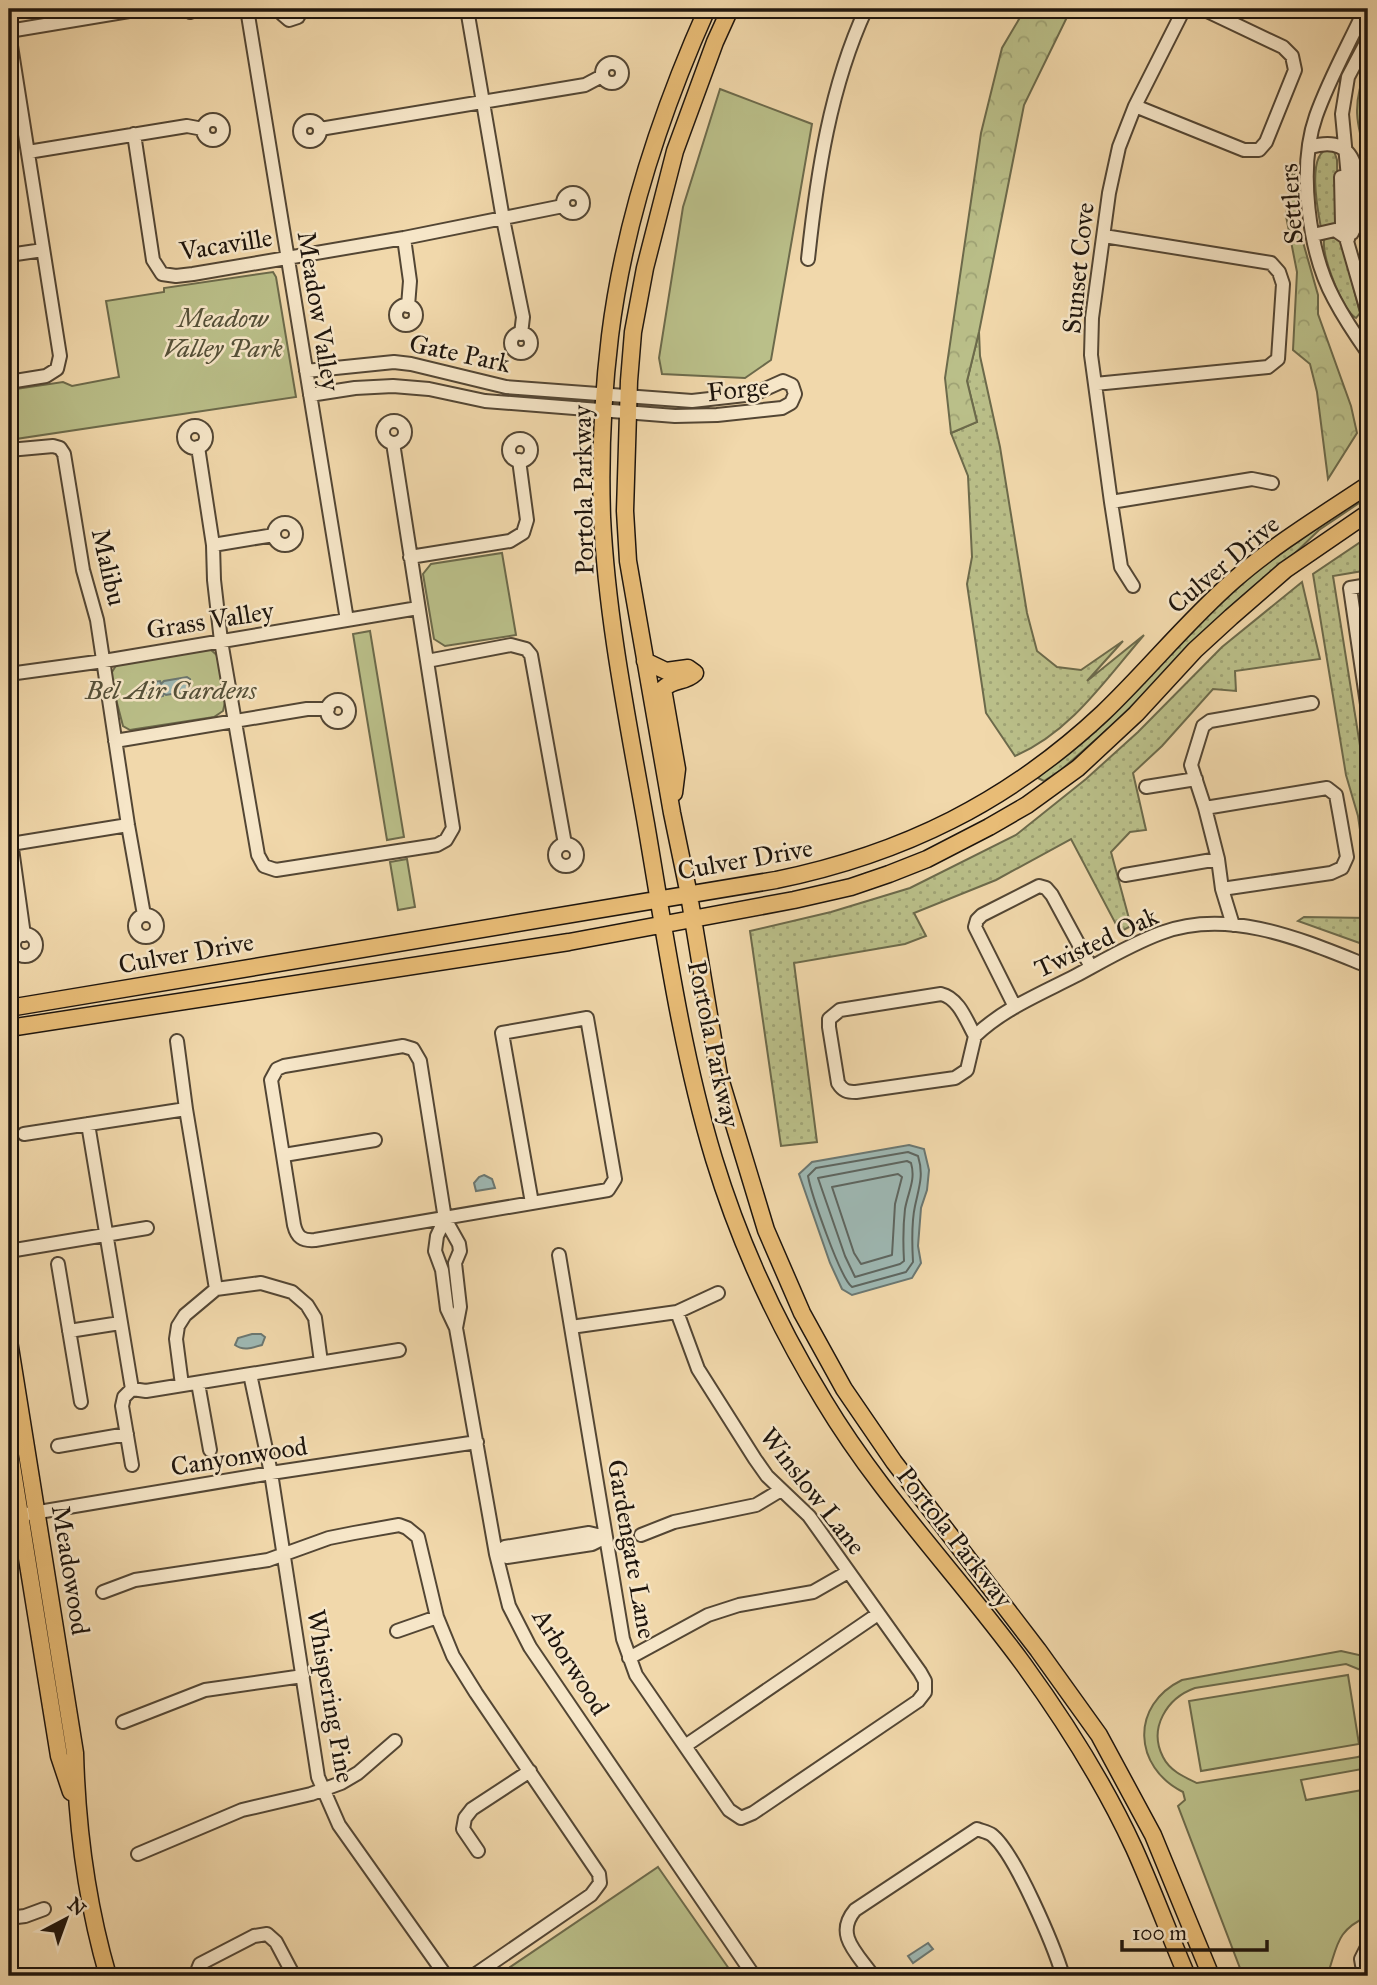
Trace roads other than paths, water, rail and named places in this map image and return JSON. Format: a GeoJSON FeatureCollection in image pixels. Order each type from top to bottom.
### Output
{"type":"FeatureCollection","features":[{"type":"Feature","properties":{"kind":"main road","name":"Portola Parkway"},"geometry":{"type":"LineString","coordinates":[[707,9],[652,151],[625,247],[610,335],[602,515],[610,607],[621,686],[694,1081],[714,1160],[744,1245],[781,1326],[825,1404],[876,1478],[1022,1662],[1080,1748],[1133,1847],[1187,1976]]}},
{"type":"Feature","properties":{"kind":"main road","name":"Portola Parkway"},"geometry":{"type":"LineString","coordinates":[[730,9],[675,151],[645,268],[633,332],[627,405],[625,511],[628,561],[719,1075],[765,1230],[802,1313],[844,1389],[894,1462],[1038,1650],[1099,1735],[1153,1835],[1210,1976]]}},
{"type":"Feature","properties":{"kind":"main road","name":"Culver Drive"},"geometry":{"type":"LineString","coordinates":[[9,1008],[689,895],[845,865],[938,828],[1014,784],[1065,747],[1105,711],[1203,608],[1236,578],[1368,485]]}},
{"type":"Feature","properties":{"kind":"main road","name":"Culver Drive"},"geometry":{"type":"LineString","coordinates":[[9,1028],[569,942],[851,887],[927,859],[1027,806],[1078,768],[1136,714],[1195,650],[1285,570],[1368,513]]}},
{"type":"Feature","properties":{"kind":"main road"},"geometry":{"type":"LineString","coordinates":[[645,661],[666,671],[688,668],[695,673],[689,678],[670,682],[663,689],[677,769],[672,813]]}},
{"type":"Feature","properties":{"kind":"main road","name":"Meadowood"},"geometry":{"type":"LineString","coordinates":[[9,1341],[75,1753],[76,1807],[96,1932],[108,1976]]}},
{"type":"Feature","properties":{"kind":"main road","name":"Meadowood"},"geometry":{"type":"LineString","coordinates":[[9,1447],[14,1516],[59,1756],[76,1807]]}},
{"type":"Feature","properties":{"kind":"street"},"geometry":{"type":"LineString","coordinates":[[9,382],[46,376],[57,369],[60,356],[9,32],[115,11],[141,9]]}},
{"type":"Feature","properties":{"kind":"street"},"geometry":{"type":"LineString","coordinates":[[185,9],[190,12],[198,9]]}},
{"type":"Feature","properties":{"kind":"street","name":"Meadow Valley"},"geometry":{"type":"LineString","coordinates":[[247,9],[346,620]]}},
{"type":"Feature","properties":{"kind":"street"},"geometry":{"type":"LineString","coordinates":[[281,9],[282,14],[289,20],[298,18],[301,9]]}},
{"type":"Feature","properties":{"kind":"street"},"geometry":{"type":"LineString","coordinates":[[467,9],[503,219],[523,317],[521,334]]}},
{"type":"Feature","properties":{"kind":"street"},"geometry":{"type":"LineString","coordinates":[[808,259],[813,211],[830,118],[852,42],[866,9]]}},
{"type":"Feature","properties":{"kind":"street","name":"Sunset Cove"},"geometry":{"type":"LineString","coordinates":[[1133,586],[1121,567],[1111,502],[1091,355],[1092,318],[1109,193],[1119,147],[1135,106],[1184,9]]}},
{"type":"Feature","properties":{"kind":"street"},"geometry":{"type":"LineString","coordinates":[[1135,106],[1244,150],[1259,150],[1266,142],[1295,71],[1292,57],[1283,47],[1203,9]]}},
{"type":"Feature","properties":{"kind":"street","name":"Settlers"},"geometry":{"type":"LineString","coordinates":[[1365,10],[1316,118],[1307,168],[1318,259],[1333,298],[1368,353]]}},
{"type":"Feature","properties":{"kind":"street"},"geometry":{"type":"LineString","coordinates":[[1310,148],[1328,144],[1344,149],[1342,114],[1348,77],[1368,39]]}},
{"type":"Feature","properties":{"kind":"street"},"geometry":{"type":"LineString","coordinates":[[320,130],[585,85],[603,76]]}},
{"type":"Feature","properties":{"kind":"street"},"geometry":{"type":"LineString","coordinates":[[27,152],[187,126],[203,129]]}},
{"type":"Feature","properties":{"kind":"street","name":"Vacaville"},"geometry":{"type":"LineString","coordinates":[[134,134],[153,260],[162,274],[176,276],[404,237],[563,206]]}},
{"type":"Feature","properties":{"kind":"street","name":"Settlers"},"geometry":{"type":"LineString","coordinates":[[1344,149],[1340,163],[1342,224],[1368,314]]}},
{"type":"Feature","properties":{"kind":"street"},"geometry":{"type":"LineString","coordinates":[[1313,235],[1335,230],[1348,239]]}},
{"type":"Feature","properties":{"kind":"street"},"geometry":{"type":"LineString","coordinates":[[1096,384],[1268,367],[1278,359],[1283,284],[1279,272],[1271,263],[1104,236]]}},
{"type":"Feature","properties":{"kind":"street"},"geometry":{"type":"LineString","coordinates":[[404,237],[410,281],[408,306]]}},
{"type":"Feature","properties":{"kind":"street"},"geometry":{"type":"LineString","coordinates":[[9,255],[43,250]]}},
{"type":"Feature","properties":{"kind":"street","name":"Gate Park"},"geometry":{"type":"LineString","coordinates":[[306,372],[365,363],[394,362],[506,387],[605,403]]}},
{"type":"Feature","properties":{"kind":"street"},"geometry":{"type":"LineString","coordinates":[[365,363],[367,387]]}},
{"type":"Feature","properties":{"kind":"street","name":"Forge"},"geometry":{"type":"LineString","coordinates":[[605,403],[675,416],[743,413],[787,406],[795,394],[792,385],[783,381],[763,392],[731,398],[627,405]]}},
{"type":"Feature","properties":{"kind":"street","name":"Gate Park"},"geometry":{"type":"LineString","coordinates":[[310,394],[393,386],[429,389],[485,401],[605,403]]}},
{"type":"Feature","properties":{"kind":"street"},"geometry":{"type":"LineString","coordinates":[[198,447],[213,545],[221,641],[258,855],[264,866],[276,870],[442,843],[453,828],[393,443]]}},
{"type":"Feature","properties":{"kind":"street","name":"Malibu"},"geometry":{"type":"LineString","coordinates":[[9,450],[53,446],[60,448],[64,454],[83,570],[97,620],[144,915]]}},
{"type":"Feature","properties":{"kind":"street"},"geometry":{"type":"LineString","coordinates":[[410,557],[510,541],[523,533],[527,520],[519,460]]}},
{"type":"Feature","properties":{"kind":"street"},"geometry":{"type":"LineString","coordinates":[[1111,502],[1252,479],[1272,483]]}},
{"type":"Feature","properties":{"kind":"street"},"geometry":{"type":"LineString","coordinates":[[213,545],[274,535]]}},
{"type":"Feature","properties":{"kind":"street"},"geometry":{"type":"LineString","coordinates":[[1368,585],[1350,588],[1365,673],[1368,710]]}},
{"type":"Feature","properties":{"kind":"street","name":"Grass Valley"},"geometry":{"type":"LineString","coordinates":[[9,674],[103,661],[418,608]]}},
{"type":"Feature","properties":{"kind":"street"},"geometry":{"type":"LineString","coordinates":[[427,661],[511,645],[526,649],[531,655],[565,844]]}},
{"type":"Feature","properties":{"kind":"street"},"geometry":{"type":"LineString","coordinates":[[1233,925],[1222,889],[1218,859],[1205,808],[1191,765],[1203,726],[1210,721],[1312,703]]}},
{"type":"Feature","properties":{"kind":"street"},"geometry":{"type":"LineString","coordinates":[[115,741],[307,709],[328,709]]}},
{"type":"Feature","properties":{"kind":"street"},"geometry":{"type":"LineString","coordinates":[[1146,787],[1196,779]]}},
{"type":"Feature","properties":{"kind":"street"},"geometry":{"type":"LineString","coordinates":[[1205,808],[1327,788],[1336,795],[1347,857],[1342,868],[1331,873],[1222,889]]}},
{"type":"Feature","properties":{"kind":"street"},"geometry":{"type":"LineString","coordinates":[[11,844],[128,825]]}},
{"type":"Feature","properties":{"kind":"street"},"geometry":{"type":"LineString","coordinates":[[9,827],[24,934]]}},
{"type":"Feature","properties":{"kind":"street"},"geometry":{"type":"LineString","coordinates":[[1125,875],[1218,859]]}},
{"type":"Feature","properties":{"kind":"street"},"geometry":{"type":"LineString","coordinates":[[1015,1007],[975,927],[982,915],[1039,886],[1046,888],[1091,967]]}},
{"type":"Feature","properties":{"kind":"street","name":"Twisted Oak"},"geometry":{"type":"LineString","coordinates":[[975,1036],[990,1021],[1091,967],[1163,932],[1195,925],[1233,925],[1269,931],[1307,942],[1368,966]]}},
{"type":"Feature","properties":{"kind":"street"},"geometry":{"type":"LineString","coordinates":[[941,994],[949,996],[975,1036],[967,1070],[955,1078],[848,1093],[838,1083],[829,1019],[840,1010],[941,994]]}},
{"type":"Feature","properties":{"kind":"street"},"geometry":{"type":"LineString","coordinates":[[376,1140],[284,1154],[296,1233],[306,1241],[445,1219],[608,1190],[615,1179],[587,1018],[502,1033],[532,1203]]}},
{"type":"Feature","properties":{"kind":"street"},"geometry":{"type":"LineString","coordinates":[[177,1041],[216,1289]]}},
{"type":"Feature","properties":{"kind":"street","name":"Arborwood"},"geometry":{"type":"LineString","coordinates":[[284,1154],[271,1080],[277,1069],[403,1046],[413,1049],[420,1061],[445,1219],[459,1244],[460,1251],[455,1263],[460,1307],[456,1328]]}},
{"type":"Feature","properties":{"kind":"street"},"geometry":{"type":"LineString","coordinates":[[24,1134],[186,1109]]}},
{"type":"Feature","properties":{"kind":"street"},"geometry":{"type":"LineString","coordinates":[[88,1124],[132,1389]]}},
{"type":"Feature","properties":{"kind":"street","name":"Arborwood"},"geometry":{"type":"LineString","coordinates":[[445,1219],[437,1236],[435,1251],[442,1270],[447,1309],[456,1328],[496,1554],[509,1606],[530,1647],[754,1976]]}},
{"type":"Feature","properties":{"kind":"street"},"geometry":{"type":"LineString","coordinates":[[9,1251],[147,1228]]}},
{"type":"Feature","properties":{"kind":"street","name":"Gardengate Lane"},"geometry":{"type":"LineString","coordinates":[[559,1255],[623,1639],[629,1658],[636,1675],[729,1810],[741,1818]]}},
{"type":"Feature","properties":{"kind":"street"},"geometry":{"type":"LineString","coordinates":[[58,1264],[81,1402]]}},
{"type":"Feature","properties":{"kind":"street"},"geometry":{"type":"LineString","coordinates":[[182,1385],[176,1339],[178,1326],[185,1315],[216,1289],[261,1283],[292,1292],[307,1305],[315,1318],[321,1362]]}},
{"type":"Feature","properties":{"kind":"street"},"geometry":{"type":"LineString","coordinates":[[571,1327],[677,1312],[718,1293]]}},
{"type":"Feature","properties":{"kind":"street","name":"Winslow Lane"},"geometry":{"type":"LineString","coordinates":[[677,1312],[685,1340],[712,1394],[755,1459],[781,1490],[810,1516],[925,1681],[925,1692],[918,1701],[753,1813],[741,1818]]}},
{"type":"Feature","properties":{"kind":"street"},"geometry":{"type":"LineString","coordinates":[[69,1331],[120,1323]]}},
{"type":"Feature","properties":{"kind":"street"},"geometry":{"type":"LineString","coordinates":[[132,1389],[146,1391],[399,1350]]}},
{"type":"Feature","properties":{"kind":"street","name":"Whispering Pine"},"geometry":{"type":"LineString","coordinates":[[250,1374],[271,1473],[314,1756],[323,1790],[339,1825],[446,1976]]}},
{"type":"Feature","properties":{"kind":"street"},"geometry":{"type":"LineString","coordinates":[[198,1383],[210,1450]]}},
{"type":"Feature","properties":{"kind":"street"},"geometry":{"type":"LineString","coordinates":[[132,1389],[124,1397],[122,1406],[132,1465]]}},
{"type":"Feature","properties":{"kind":"street"},"geometry":{"type":"LineString","coordinates":[[58,1446],[127,1434]]}},
{"type":"Feature","properties":{"kind":"street","name":"Canyonwood"},"geometry":{"type":"LineString","coordinates":[[14,1516],[271,1473],[477,1443]]}},
{"type":"Feature","properties":{"kind":"street"},"geometry":{"type":"LineString","coordinates":[[641,1535],[674,1522],[756,1505],[781,1490]]}},
{"type":"Feature","properties":{"kind":"street"},"geometry":{"type":"LineString","coordinates":[[103,1592],[135,1580],[268,1560],[328,1538],[399,1525],[413,1531],[418,1537],[436,1617],[453,1656],[475,1693],[595,1867],[600,1883],[591,1895],[473,1976]]}},
{"type":"Feature","properties":{"kind":"street"},"geometry":{"type":"LineString","coordinates":[[496,1554],[507,1558],[592,1544],[606,1537]]}},
{"type":"Feature","properties":{"kind":"street"},"geometry":{"type":"LineString","coordinates":[[629,1658],[708,1615],[739,1605],[813,1592],[848,1572]]}},
{"type":"Feature","properties":{"kind":"street"},"geometry":{"type":"LineString","coordinates":[[685,1746],[878,1614]]}},
{"type":"Feature","properties":{"kind":"street"},"geometry":{"type":"LineString","coordinates":[[397,1631],[436,1617]]}},
{"type":"Feature","properties":{"kind":"street"},"geometry":{"type":"LineString","coordinates":[[123,1722],[205,1690],[303,1676]]}},
{"type":"Feature","properties":{"kind":"street"},"geometry":{"type":"LineString","coordinates":[[138,1854],[242,1810],[323,1790],[358,1773],[396,1741]]}},
{"type":"Feature","properties":{"kind":"street"},"geometry":{"type":"LineString","coordinates":[[478,1851],[463,1829],[465,1818],[472,1809],[530,1771]]}},
{"type":"Feature","properties":{"kind":"street"},"geometry":{"type":"LineString","coordinates":[[873,1976],[845,1936],[846,1920],[855,1910],[977,1829],[990,1833],[1001,1845],[1027,1889],[1063,1976]]}},
{"type":"Feature","properties":{"kind":"street"},"geometry":{"type":"LineString","coordinates":[[9,1918],[44,1909]]}},
{"type":"Feature","properties":{"kind":"street"},"geometry":{"type":"LineString","coordinates":[[199,1976],[200,1964],[254,1936],[267,1934],[276,1942],[294,1976]]}},
{"type":"Feature","properties":{"kind":"street"},"geometry":{"type":"LineString","coordinates":[[1364,1976],[1361,1959],[1368,1945]]}},
{"type":"Feature","properties":{"kind":"water"},"geometry":{"type":"Polygon","coordinates":[[[187,677],[190,679],[189,691],[166,695],[163,693],[163,696],[148,699],[145,683],[160,681],[161,684],[164,681],[187,677]]]}},
{"type":"Feature","properties":{"kind":"water"},"geometry":{"type":"Polygon","coordinates":[[[909,1145],[924,1149],[929,1170],[927,1190],[921,1208],[918,1246],[921,1263],[912,1278],[852,1295],[842,1289],[830,1263],[799,1174],[812,1162],[909,1145]]]}},
{"type":"Feature","properties":{"kind":"water"},"geometry":{"type":"Polygon","coordinates":[[[484,1175],[492,1179],[495,1188],[476,1191],[474,1183],[484,1175]]]}},
{"type":"Feature","properties":{"kind":"water"},"geometry":{"type":"Polygon","coordinates":[[[252,1334],[265,1337],[262,1345],[244,1348],[235,1345],[238,1338],[252,1334]]]}},
{"type":"Feature","properties":{"kind":"water"},"geometry":{"type":"Polygon","coordinates":[[[928,1943],[933,1949],[913,1963],[908,1956],[928,1943]]]}},
{"type":"Feature","properties":{"kind":"park label","name":"Meadow Valley Park"},"geometry":{"type":"Point","coordinates":[223,333]}},
{"type":"Feature","properties":{"kind":"park label","name":"Bel Air Gardens"},"geometry":{"type":"Point","coordinates":[171,690]}}]}
